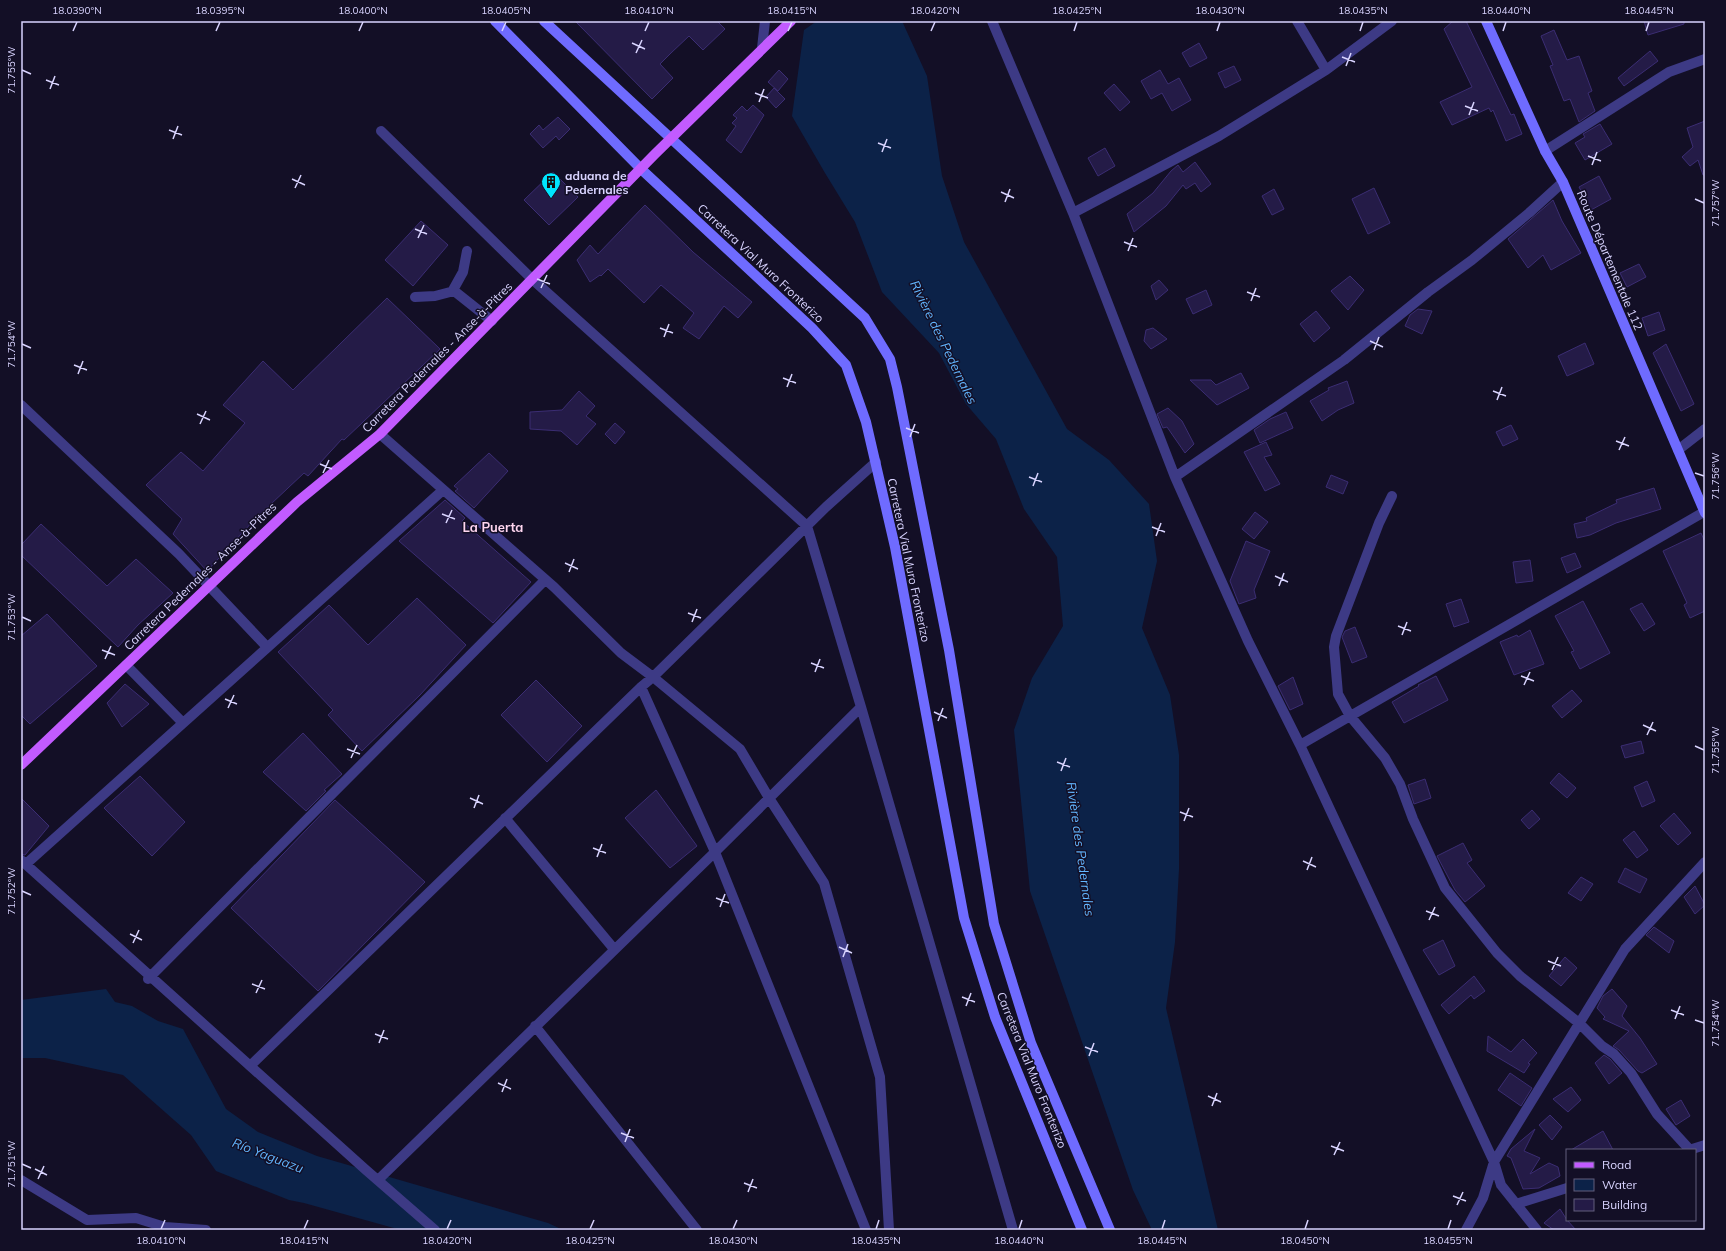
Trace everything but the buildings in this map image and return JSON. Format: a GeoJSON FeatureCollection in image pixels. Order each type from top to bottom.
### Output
{"type":"FeatureCollection","features":[{"type":"Feature","properties":{"kind":"main road","name":"Carretera Pedernales - Anse-à-Pitres"},"geometry":{"type":"LineString","coordinates":[[21,765],[297,502],[380,434],[641,169],[790,21]]}},
{"type":"Feature","properties":{"kind":"street","name":"Carretera Vial Muro Fronterizo"},"geometry":{"type":"LineString","coordinates":[[495,21],[641,169],[812,328],[846,365],[866,422],[895,547],[964,918],[995,1017],[1082,1230]]}},
{"type":"Feature","properties":{"kind":"street","name":"Carretera Vial Muro Fronterizo"},"geometry":{"type":"LineString","coordinates":[[544,21],[865,318],[890,359],[898,387],[949,650],[994,924],[1031,1043],[1110,1230]]}},
{"type":"Feature","properties":{"kind":"street"},"geometry":{"type":"LineString","coordinates":[[762,48],[766,21]]}},
{"type":"Feature","properties":{"kind":"street"},"geometry":{"type":"LineString","coordinates":[[992,21],[1073,213],[1175,477],[1248,641],[1300,745],[1494,1162],[1501,1185],[1537,1230]]}},
{"type":"Feature","properties":{"kind":"street"},"geometry":{"type":"LineString","coordinates":[[1297,21],[1326,70]]}},
{"type":"Feature","properties":{"kind":"street"},"geometry":{"type":"LineString","coordinates":[[1073,213],[1219,136],[1326,70],[1392,21]]}},
{"type":"Feature","properties":{"kind":"street","name":"Route Départementale 112"},"geometry":{"type":"LineString","coordinates":[[1486,21],[1545,151],[1562,182],[1705,512]]}},
{"type":"Feature","properties":{"kind":"street"},"geometry":{"type":"LineString","coordinates":[[1545,151],[1669,72],[1705,59]]}},
{"type":"Feature","properties":{"kind":"street"},"geometry":{"type":"LineString","coordinates":[[381,131],[532,279],[807,526],[1013,1230]]}},
{"type":"Feature","properties":{"kind":"street"},"geometry":{"type":"LineString","coordinates":[[1175,477],[1344,360],[1428,292],[1472,260],[1529,213],[1562,182]]}},
{"type":"Feature","properties":{"kind":"street"},"geometry":{"type":"LineString","coordinates":[[415,297],[435,296],[454,291],[463,272],[467,251]]}},
{"type":"Feature","properties":{"kind":"street"},"geometry":{"type":"LineString","coordinates":[[454,291],[492,320]]}},
{"type":"Feature","properties":{"kind":"street"},"geometry":{"type":"LineString","coordinates":[[21,405],[179,554],[267,647]]}},
{"type":"Feature","properties":{"kind":"street"},"geometry":{"type":"LineString","coordinates":[[1678,450],[1705,430]]}},
{"type":"Feature","properties":{"kind":"street"},"geometry":{"type":"LineString","coordinates":[[380,434],[545,580],[621,653],[653,677],[740,749],[769,798],[824,883],[880,1077],[889,1230]]}},
{"type":"Feature","properties":{"kind":"street"},"geometry":{"type":"LineString","coordinates":[[250,1066],[505,818],[653,677],[807,526],[876,462]]}},
{"type":"Feature","properties":{"kind":"street"},"geometry":{"type":"LineString","coordinates":[[435,1230],[23,862],[184,722],[443,490]]}},
{"type":"Feature","properties":{"kind":"street"},"geometry":{"type":"LineString","coordinates":[[1392,496],[1379,523],[1336,636],[1334,647],[1338,694],[1350,716],[1385,758],[1400,784],[1413,819],[1445,888],[1497,953],[1520,976],[1579,1023],[1602,1046],[1614,1054],[1631,1073],[1657,1114],[1689,1149]]}},
{"type":"Feature","properties":{"kind":"street"},"geometry":{"type":"LineString","coordinates":[[1300,745],[1705,512]]}},
{"type":"Feature","properties":{"kind":"street"},"geometry":{"type":"LineString","coordinates":[[148,979],[545,580]]}},
{"type":"Feature","properties":{"kind":"street"},"geometry":{"type":"LineString","coordinates":[[126,665],[184,722]]}},
{"type":"Feature","properties":{"kind":"street"},"geometry":{"type":"LineString","coordinates":[[641,687],[716,852],[866,1230]]}},
{"type":"Feature","properties":{"kind":"street"},"geometry":{"type":"LineString","coordinates":[[378,1180],[614,949],[716,852],[861,707]]}},
{"type":"Feature","properties":{"kind":"street"},"geometry":{"type":"LineString","coordinates":[[505,818],[614,949]]}},
{"type":"Feature","properties":{"kind":"street"},"geometry":{"type":"LineString","coordinates":[[1466,1230],[1483,1198],[1494,1162],[1625,949],[1705,862]]}},
{"type":"Feature","properties":{"kind":"street"},"geometry":{"type":"LineString","coordinates":[[535,1026],[697,1230]]}},
{"type":"Feature","properties":{"kind":"street"},"geometry":{"type":"LineString","coordinates":[[1693,1149],[1705,1145]]}},
{"type":"Feature","properties":{"kind":"street"},"geometry":{"type":"LineString","coordinates":[[21,1180],[87,1220],[136,1218],[165,1227],[206,1230]]}},
{"type":"Feature","properties":{"kind":"street"},"geometry":{"type":"LineString","coordinates":[[1516,1204],[1566,1188]]}},
{"type":"Feature","properties":{"kind":"water","name":"Rivière des Pedernales"},"geometry":{"type":"Polygon","coordinates":[[[817,21],[902,21],[927,76],[942,176],[964,242],[1067,429],[1109,460],[1149,504],[1157,561],[1142,628],[1170,695],[1179,755],[1179,869],[1175,942],[1166,1008],[1218,1230],[1152,1230],[1133,1190],[1030,891],[1014,730],[1032,678],[1063,626],[1057,557],[1024,509],[996,439],[966,404],[939,353],[882,292],[855,222],[792,116],[804,30],[817,21]]]}},
{"type":"Feature","properties":{"kind":"water","name":"Río Yaguazu"},"geometry":{"type":"Polygon","coordinates":[[[106,989],[115,1002],[132,1006],[158,1021],[183,1029],[226,1109],[258,1132],[317,1156],[548,1223],[563,1230],[401,1230],[289,1200],[216,1171],[191,1135],[123,1075],[45,1058],[21,1058],[21,1000],[106,989]]]}},
{"type":"Feature","properties":{"kind":"place","name":"aduana de Pedernales"},"geometry":{"type":"Point","coordinates":[551,199]}},
{"type":"Feature","properties":{"kind":"district","name":"La Puerta"},"geometry":{"type":"Point","coordinates":[493,527]}}]}
